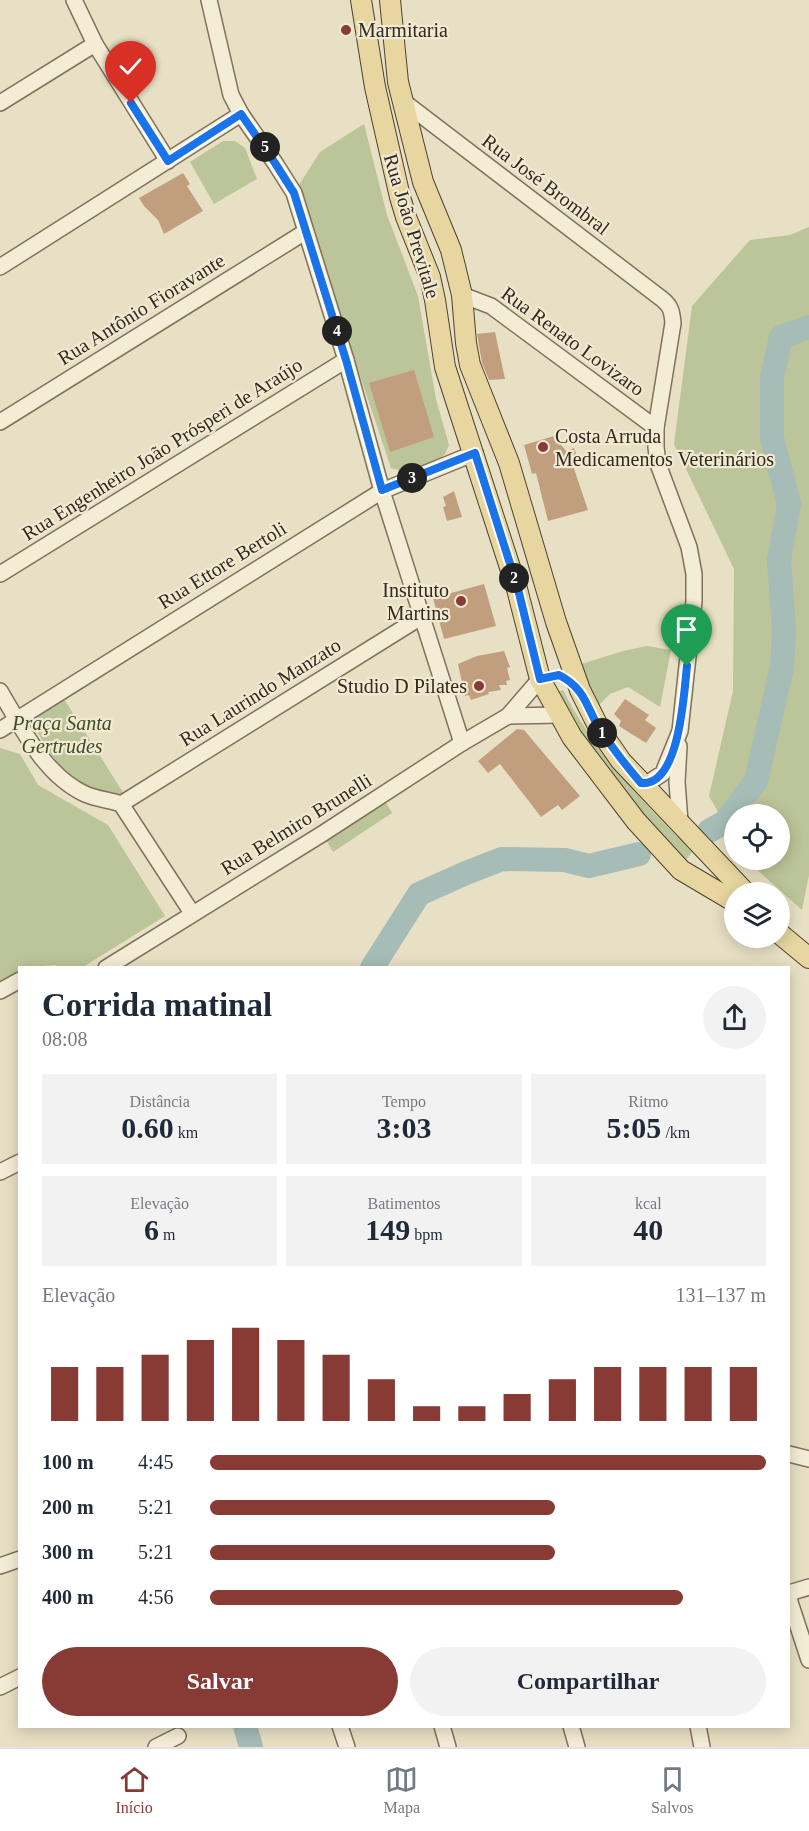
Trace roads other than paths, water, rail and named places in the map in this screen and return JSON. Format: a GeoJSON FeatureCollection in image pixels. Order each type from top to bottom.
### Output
{"type":"FeatureCollection","features":[{"type":"Feature","properties":{"kind":"main road","name":"Rua João Previtale"},"geometry":{"type":"LineString","coordinates":[[361,0],[375,87],[400,197],[430,277],[445,367],[518,589],[540,679],[572,737],[636,821],[681,870],[724,895]]}},
{"type":"Feature","properties":{"kind":"main road","name":"Rua João Previtale"},"geometry":{"type":"LineString","coordinates":[[390,0],[398,82],[423,182],[451,250],[462,295],[470,365],[510,463],[556,622],[580,690],[601,732],[621,761],[736,882]]}},
{"type":"Feature","properties":{"kind":"main road"},"geometry":{"type":"LineString","coordinates":[[540,679],[559,675],[580,690]]}},
{"type":"Feature","properties":{"kind":"main road"},"geometry":{"type":"LineString","coordinates":[[681,870],[691,872],[699,868],[706,851]]}},
{"type":"Feature","properties":{"kind":"main road"},"geometry":{"type":"LineString","coordinates":[[790,941],[809,958]]}},
{"type":"Feature","properties":{"kind":"street"},"geometry":{"type":"LineString","coordinates":[[74,0],[95,44],[168,161]]}},
{"type":"Feature","properties":{"kind":"street"},"geometry":{"type":"LineString","coordinates":[[209,0],[231,94],[241,114],[294,193],[346,360],[382,490],[462,744]]}},
{"type":"Feature","properties":{"kind":"street"},"geometry":{"type":"LineString","coordinates":[[0,103],[95,44]]}},
{"type":"Feature","properties":{"kind":"street","name":"Rua José Brombral"},"geometry":{"type":"LineString","coordinates":[[404,102],[669,304],[673,323],[656,428]]}},
{"type":"Feature","properties":{"kind":"street"},"geometry":{"type":"LineString","coordinates":[[0,267],[241,114]]}},
{"type":"Feature","properties":{"kind":"street","name":"Rua Antônio Fioravante"},"geometry":{"type":"LineString","coordinates":[[0,422],[305,232]]}},
{"type":"Feature","properties":{"kind":"street","name":"Rua Renato Lovizaro"},"geometry":{"type":"LineString","coordinates":[[462,295],[491,306],[656,428]]}},
{"type":"Feature","properties":{"kind":"street","name":"Rua Engenheiro João Prósperi de Araújo"},"geometry":{"type":"LineString","coordinates":[[0,574],[346,360]]}},
{"type":"Feature","properties":{"kind":"street"},"geometry":{"type":"LineString","coordinates":[[656,428],[658,464],[689,547],[694,574],[694,601],[677,782],[680,822]]}},
{"type":"Feature","properties":{"kind":"street","name":"Rua Ettore Bertoli"},"geometry":{"type":"LineString","coordinates":[[0,730],[382,490],[475,453]]}},
{"type":"Feature","properties":{"kind":"street","name":"Rua Laurindo Manzato"},"geometry":{"type":"LineString","coordinates":[[121,804],[421,617]]}},
{"type":"Feature","properties":{"kind":"street","name":"Rua Belmiro Brunelli"},"geometry":{"type":"LineString","coordinates":[[109,966],[508,716],[540,679]]}},
{"type":"Feature","properties":{"kind":"street"},"geometry":{"type":"LineString","coordinates":[[0,691],[44,761],[61,777],[86,794],[121,804],[192,913]]}},
{"type":"Feature","properties":{"kind":"street"},"geometry":{"type":"LineString","coordinates":[[508,716],[560,715]]}},
{"type":"Feature","properties":{"kind":"street"},"geometry":{"type":"LineString","coordinates":[[641,783],[651,781],[663,773],[680,731]]}},
{"type":"Feature","properties":{"kind":"street"},"geometry":{"type":"LineString","coordinates":[[0,991],[18,981]]}},
{"type":"Feature","properties":{"kind":"street"},"geometry":{"type":"LineString","coordinates":[[0,1172],[18,1163]]}},
{"type":"Feature","properties":{"kind":"street"},"geometry":{"type":"LineString","coordinates":[[790,1454],[809,1459]]}},
{"type":"Feature","properties":{"kind":"street"},"geometry":{"type":"LineString","coordinates":[[0,1566],[18,1560]]}},
{"type":"Feature","properties":{"kind":"street"},"geometry":{"type":"LineString","coordinates":[[790,1593],[809,1587]]}},
{"type":"Feature","properties":{"kind":"street"},"geometry":{"type":"LineString","coordinates":[[790,1602],[809,1660]]}},
{"type":"Feature","properties":{"kind":"street"},"geometry":{"type":"LineString","coordinates":[[0,1687],[18,1678]]}},
{"type":"Feature","properties":{"kind":"street"},"geometry":{"type":"LineString","coordinates":[[341,1728],[347,1747]]}},
{"type":"Feature","properties":{"kind":"street"},"geometry":{"type":"LineString","coordinates":[[443,1728],[448,1747]]}},
{"type":"Feature","properties":{"kind":"street"},"geometry":{"type":"LineString","coordinates":[[572,1728],[577,1747]]}},
{"type":"Feature","properties":{"kind":"street"},"geometry":{"type":"LineString","coordinates":[[698,1728],[702,1747]]}},
{"type":"Feature","properties":{"kind":"street"},"geometry":{"type":"LineString","coordinates":[[156,1747],[178,1737]]}},
{"type":"Feature","properties":{"kind":"waterway"},"geometry":{"type":"LineString","coordinates":[[709,831],[725,822],[756,781],[782,667],[784,631],[779,560],[789,504],[772,438],[772,377],[781,337],[809,327]]}},
{"type":"Feature","properties":{"kind":"waterway"},"geometry":{"type":"LineString","coordinates":[[373,966],[419,894],[466,873],[502,859],[565,860],[589,866],[639,854]]}},
{"type":"Feature","properties":{"kind":"waterway"},"geometry":{"type":"LineString","coordinates":[[246,1728],[251,1747]]}},
{"type":"Feature","properties":{"kind":"place","name":"Marmitaria"},"geometry":{"type":"Point","coordinates":[346,30]}},
{"type":"Feature","properties":{"kind":"place","name":"Costa Arruda Medicamentos Veterinários"},"geometry":{"type":"Point","coordinates":[543,447]}},
{"type":"Feature","properties":{"kind":"place","name":"Instituto Martins"},"geometry":{"type":"Point","coordinates":[461,601]}},
{"type":"Feature","properties":{"kind":"place","name":"Studio D Pilates"},"geometry":{"type":"Point","coordinates":[479,686]}},
{"type":"Feature","properties":{"kind":"park label","name":"Praça Santa Gertrudes"},"geometry":{"type":"Point","coordinates":[62,734]}}]}
